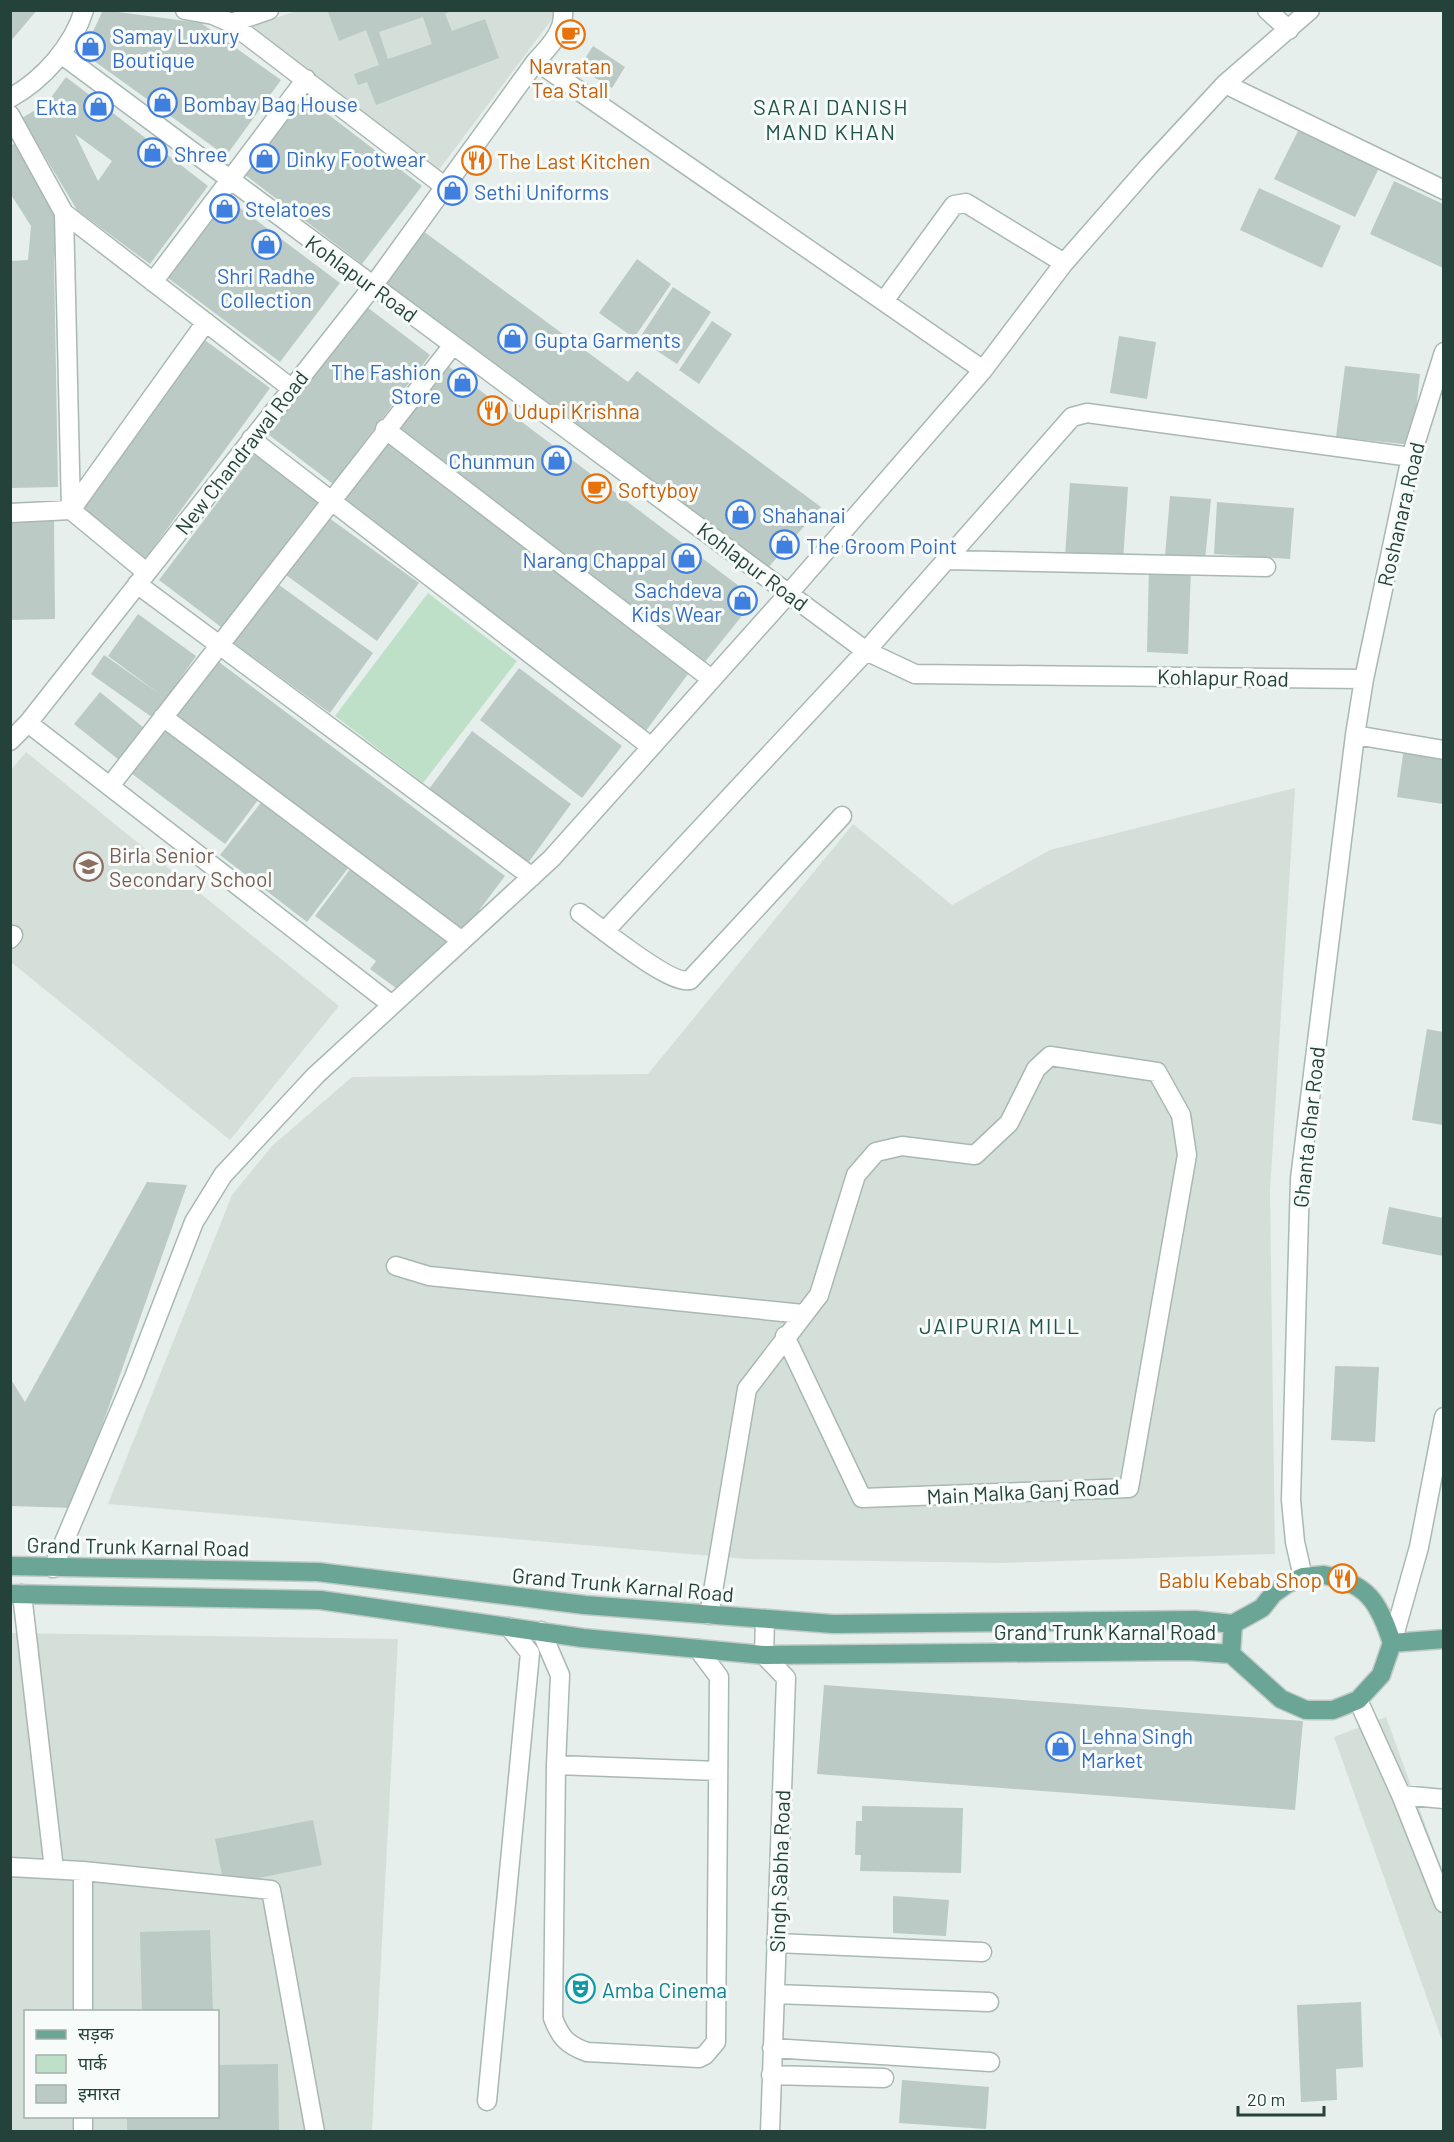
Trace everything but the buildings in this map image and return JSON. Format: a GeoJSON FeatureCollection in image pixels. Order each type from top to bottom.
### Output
{"type":"FeatureCollection","features":[{"type":"Feature","properties":{"kind":"main road","name":"Grand Trunk Karnal Road"},"geometry":{"type":"LineString","coordinates":[[10,1566],[318,1572],[585,1605],[832,1624],[1195,1620],[1233,1624]]}},
{"type":"Feature","properties":{"kind":"main road"},"geometry":{"type":"LineString","coordinates":[[1303,1577],[1334,1577],[1362,1588],[1376,1603],[1392,1643],[1381,1675],[1358,1700],[1333,1710],[1306,1710],[1281,1699],[1231,1654],[1233,1624],[1262,1608],[1273,1594],[1303,1577]]}},
{"type":"Feature","properties":{"kind":"main road","name":"Grand Trunk Karnal Road"},"geometry":{"type":"LineString","coordinates":[[16,1594],[320,1600],[541,1632],[764,1655],[1188,1651],[1231,1654]]}},
{"type":"Feature","properties":{"kind":"main road"},"geometry":{"type":"LineString","coordinates":[[1392,1643],[1443,1640]]}},
{"type":"Feature","properties":{"kind":"street"},"geometry":{"type":"LineString","coordinates":[[10,98],[40,76],[61,54],[84,10]]}},
{"type":"Feature","properties":{"kind":"street"},"geometry":{"type":"LineString","coordinates":[[185,10],[213,15],[231,23],[444,186]]}},
{"type":"Feature","properties":{"kind":"street"},"geometry":{"type":"LineString","coordinates":[[231,23],[269,10]]}},
{"type":"Feature","properties":{"kind":"street","name":"New Chandrawal Road"},"geometry":{"type":"LineString","coordinates":[[10,741],[28,723],[373,286],[536,61],[552,43],[563,21],[563,10]]}},
{"type":"Feature","properties":{"kind":"street"},"geometry":{"type":"LineString","coordinates":[[1267,10],[1288,30]]}},
{"type":"Feature","properties":{"kind":"street"},"geometry":{"type":"LineString","coordinates":[[53,1568],[134,1377],[194,1222],[223,1175],[315,1076],[532,877],[790,592],[982,370],[1064,263],[1225,84],[1310,10]]}},
{"type":"Feature","properties":{"kind":"street","name":"Kohlapur Road"},"geometry":{"type":"LineString","coordinates":[[61,54],[230,181],[790,592],[866,651],[915,674],[1364,679]]}},
{"type":"Feature","properties":{"kind":"street"},"geometry":{"type":"LineString","coordinates":[[536,61],[982,370]]}},
{"type":"Feature","properties":{"kind":"street"},"geometry":{"type":"LineString","coordinates":[[153,282],[306,79]]}},
{"type":"Feature","properties":{"kind":"street"},"geometry":{"type":"LineString","coordinates":[[1225,84],[1443,190]]}},
{"type":"Feature","properties":{"kind":"street"},"geometry":{"type":"LineString","coordinates":[[10,115],[64,213],[291,387]]}},
{"type":"Feature","properties":{"kind":"street"},"geometry":{"type":"LineString","coordinates":[[884,301],[954,205],[966,203],[1064,263]]}},
{"type":"Feature","properties":{"kind":"street"},"geometry":{"type":"LineString","coordinates":[[64,213],[71,510],[141,578],[218,646],[532,877]]}},
{"type":"Feature","properties":{"kind":"street"},"geometry":{"type":"LineString","coordinates":[[71,510],[206,322]]}},
{"type":"Feature","properties":{"kind":"street"},"geometry":{"type":"LineString","coordinates":[[110,786],[385,429],[453,345]]}},
{"type":"Feature","properties":{"kind":"street","name":"Roshanara Road"},"geometry":{"type":"LineString","coordinates":[[1364,679],[1411,457],[1441,362]]}},
{"type":"Feature","properties":{"kind":"street"},"geometry":{"type":"LineString","coordinates":[[605,931],[866,651],[1062,426],[1079,414],[1411,457]]}},
{"type":"Feature","properties":{"kind":"street"},"geometry":{"type":"LineString","coordinates":[[385,429],[710,678]]}},
{"type":"Feature","properties":{"kind":"street"},"geometry":{"type":"LineString","coordinates":[[251,438],[650,746]]}},
{"type":"Feature","properties":{"kind":"street"},"geometry":{"type":"LineString","coordinates":[[10,513],[71,510]]}},
{"type":"Feature","properties":{"kind":"street"},"geometry":{"type":"LineString","coordinates":[[946,560],[1266,567]]}},
{"type":"Feature","properties":{"kind":"street","name":"Ghanta Ghar Road"},"geometry":{"type":"LineString","coordinates":[[1303,1577],[1295,1542],[1291,1500],[1300,1179],[1355,735],[1364,679]]}},
{"type":"Feature","properties":{"kind":"street"},"geometry":{"type":"LineString","coordinates":[[163,717],[462,941]]}},
{"type":"Feature","properties":{"kind":"street"},"geometry":{"type":"LineString","coordinates":[[28,723],[392,1005]]}},
{"type":"Feature","properties":{"kind":"street"},"geometry":{"type":"LineString","coordinates":[[1355,735],[1443,750]]}},
{"type":"Feature","properties":{"kind":"street"},"geometry":{"type":"LineString","coordinates":[[580,913],[644,960],[679,980],[690,980],[842,816]]}},
{"type":"Feature","properties":{"kind":"street","name":"Main Malka Ganj Road"},"geometry":{"type":"LineString","coordinates":[[785,1336],[862,1498],[1128,1488],[1187,1155],[1180,1115],[1157,1072],[1050,1056],[1036,1069],[1009,1123],[975,1155],[902,1146],[876,1152],[856,1175],[819,1295],[803,1314]]}},
{"type":"Feature","properties":{"kind":"street"},"geometry":{"type":"LineString","coordinates":[[396,1266],[429,1276],[803,1314]]}},
{"type":"Feature","properties":{"kind":"street"},"geometry":{"type":"LineString","coordinates":[[709,1615],[747,1389],[803,1314]]}},
{"type":"Feature","properties":{"kind":"street"},"geometry":{"type":"LineString","coordinates":[[1392,1643],[1419,1547],[1443,1417]]}},
{"type":"Feature","properties":{"kind":"street"},"geometry":{"type":"LineString","coordinates":[[16,1594],[54,1869]]}},
{"type":"Feature","properties":{"kind":"street"},"geometry":{"type":"LineString","coordinates":[[764,1655],[765,1619]]}},
{"type":"Feature","properties":{"kind":"street"},"geometry":{"type":"LineString","coordinates":[[487,2101],[530,1653],[509,1627]]}},
{"type":"Feature","properties":{"kind":"street"},"geometry":{"type":"LineString","coordinates":[[541,1632],[560,1675],[556,1765],[553,2018],[560,2035],[571,2046],[587,2052],[699,2058],[705,2055],[716,2042],[719,1677],[698,1649]]}},
{"type":"Feature","properties":{"kind":"street","name":"Singh Sabha Road"},"geometry":{"type":"LineString","coordinates":[[764,1655],[786,1678],[770,2132]]}},
{"type":"Feature","properties":{"kind":"street"},"geometry":{"type":"LineString","coordinates":[[1358,1700],[1401,1795],[1443,1903]]}},
{"type":"Feature","properties":{"kind":"street"},"geometry":{"type":"LineString","coordinates":[[556,1765],[718,1771]]}},
{"type":"Feature","properties":{"kind":"street"},"geometry":{"type":"LineString","coordinates":[[1401,1795],[1443,1799]]}},
{"type":"Feature","properties":{"kind":"street"},"geometry":{"type":"LineString","coordinates":[[10,1867],[83,1871],[271,1890],[315,2132]]}},
{"type":"Feature","properties":{"kind":"street"},"geometry":{"type":"LineString","coordinates":[[83,1871],[83,2010]]}},
{"type":"Feature","properties":{"kind":"street"},"geometry":{"type":"LineString","coordinates":[[776,1943],[982,1952]]}},
{"type":"Feature","properties":{"kind":"street"},"geometry":{"type":"LineString","coordinates":[[774,1994],[989,2002]]}},
{"type":"Feature","properties":{"kind":"street"},"geometry":{"type":"LineString","coordinates":[[772,2048],[990,2062]]}},
{"type":"Feature","properties":{"kind":"street"},"geometry":{"type":"LineString","coordinates":[[771,2075],[884,2078]]}},
{"type":"Feature","properties":{"kind":"shaded area"},"geometry":{"type":"Polygon","coordinates":[[[299,10],[552,10],[556,14],[438,171],[252,26],[299,10]]]}},
{"type":"Feature","properties":{"kind":"shaded area","name":"Birla Senior Secondary School"},"geometry":{"type":"Polygon","coordinates":[[[26,752],[339,1006],[230,1140],[11,962],[11,770],[26,752]]]}},
{"type":"Feature","properties":{"kind":"shaded area"},"geometry":{"type":"Polygon","coordinates":[[[1295,788],[1270,1191],[1275,1554],[1003,1563],[747,1559],[108,1504],[232,1195],[272,1146],[352,1077],[648,1074],[853,824],[952,905],[1050,850],[1295,788]]]}},
{"type":"Feature","properties":{"kind":"shaded area"},"geometry":{"type":"Polygon","coordinates":[[[11,1633],[398,1639],[372,2131],[11,2132],[11,1633]]]}},
{"type":"Feature","properties":{"kind":"shaded area"},"geometry":{"type":"Polygon","coordinates":[[[1386,1717],[1443,1873],[1443,2043],[1334,1737],[1386,1717]]]}},
{"type":"Feature","properties":{"kind":"green space"},"geometry":{"type":"Polygon","coordinates":[[[428,593],[517,661],[423,783],[335,716],[428,593]]]}},
{"type":"Feature","properties":{"kind":"place","name":"Navratan Tea Stall"},"geometry":{"type":"Point","coordinates":[570,34]}},
{"type":"Feature","properties":{"kind":"place","name":"Samay Luxury Boutique"},"geometry":{"type":"Point","coordinates":[91,47]}},
{"type":"Feature","properties":{"kind":"place","name":"Bombay Bag House"},"geometry":{"type":"Point","coordinates":[162,103]}},
{"type":"Feature","properties":{"kind":"place","name":"Ekta"},"geometry":{"type":"Point","coordinates":[98,106]}},
{"type":"Feature","properties":{"kind":"place","name":"Shree"},"geometry":{"type":"Point","coordinates":[153,153]}},
{"type":"Feature","properties":{"kind":"place","name":"Dinky Footwear"},"geometry":{"type":"Point","coordinates":[265,158]}},
{"type":"Feature","properties":{"kind":"place","name":"The Last Kitchen"},"geometry":{"type":"Point","coordinates":[476,160]}},
{"type":"Feature","properties":{"kind":"place","name":"Sethi Uniforms"},"geometry":{"type":"Point","coordinates":[453,191]}},
{"type":"Feature","properties":{"kind":"place","name":"Stelatoes"},"geometry":{"type":"Point","coordinates":[224,208]}},
{"type":"Feature","properties":{"kind":"place","name":"Shri Radhe Collection"},"geometry":{"type":"Point","coordinates":[266,244]}},
{"type":"Feature","properties":{"kind":"place","name":"Gupta Garments"},"geometry":{"type":"Point","coordinates":[513,339]}},
{"type":"Feature","properties":{"kind":"place","name":"The Fashion Store"},"geometry":{"type":"Point","coordinates":[462,383]}},
{"type":"Feature","properties":{"kind":"place","name":"Udupi Krishna"},"geometry":{"type":"Point","coordinates":[492,410]}},
{"type":"Feature","properties":{"kind":"place","name":"Chunmun"},"geometry":{"type":"Point","coordinates":[556,460]}},
{"type":"Feature","properties":{"kind":"place","name":"Softyboy"},"geometry":{"type":"Point","coordinates":[597,489]}},
{"type":"Feature","properties":{"kind":"place","name":"Shahanai"},"geometry":{"type":"Point","coordinates":[741,514]}},
{"type":"Feature","properties":{"kind":"place","name":"The Groom Point"},"geometry":{"type":"Point","coordinates":[785,545]}},
{"type":"Feature","properties":{"kind":"place","name":"Narang Chappal"},"geometry":{"type":"Point","coordinates":[687,559]}},
{"type":"Feature","properties":{"kind":"place","name":"Sachdeva Kids Wear"},"geometry":{"type":"Point","coordinates":[743,601]}},
{"type":"Feature","properties":{"kind":"place","name":"Birla Senior Secondary School"},"geometry":{"type":"Point","coordinates":[88,866]}},
{"type":"Feature","properties":{"kind":"place","name":"Bablu Kebab Shop"},"geometry":{"type":"Point","coordinates":[1343,1579]}},
{"type":"Feature","properties":{"kind":"place","name":"Lehna Singh Market"},"geometry":{"type":"Point","coordinates":[1060,1747]}},
{"type":"Feature","properties":{"kind":"place","name":"Amba Cinema"},"geometry":{"type":"Point","coordinates":[581,1989]}},
{"type":"Feature","properties":{"kind":"district","name":"SARAI DANISH MAND KHAN"},"geometry":{"type":"Point","coordinates":[831,118]}},
{"type":"Feature","properties":{"kind":"district","name":"JAIPURIA MILL"},"geometry":{"type":"Point","coordinates":[1000,1325]}}]}
